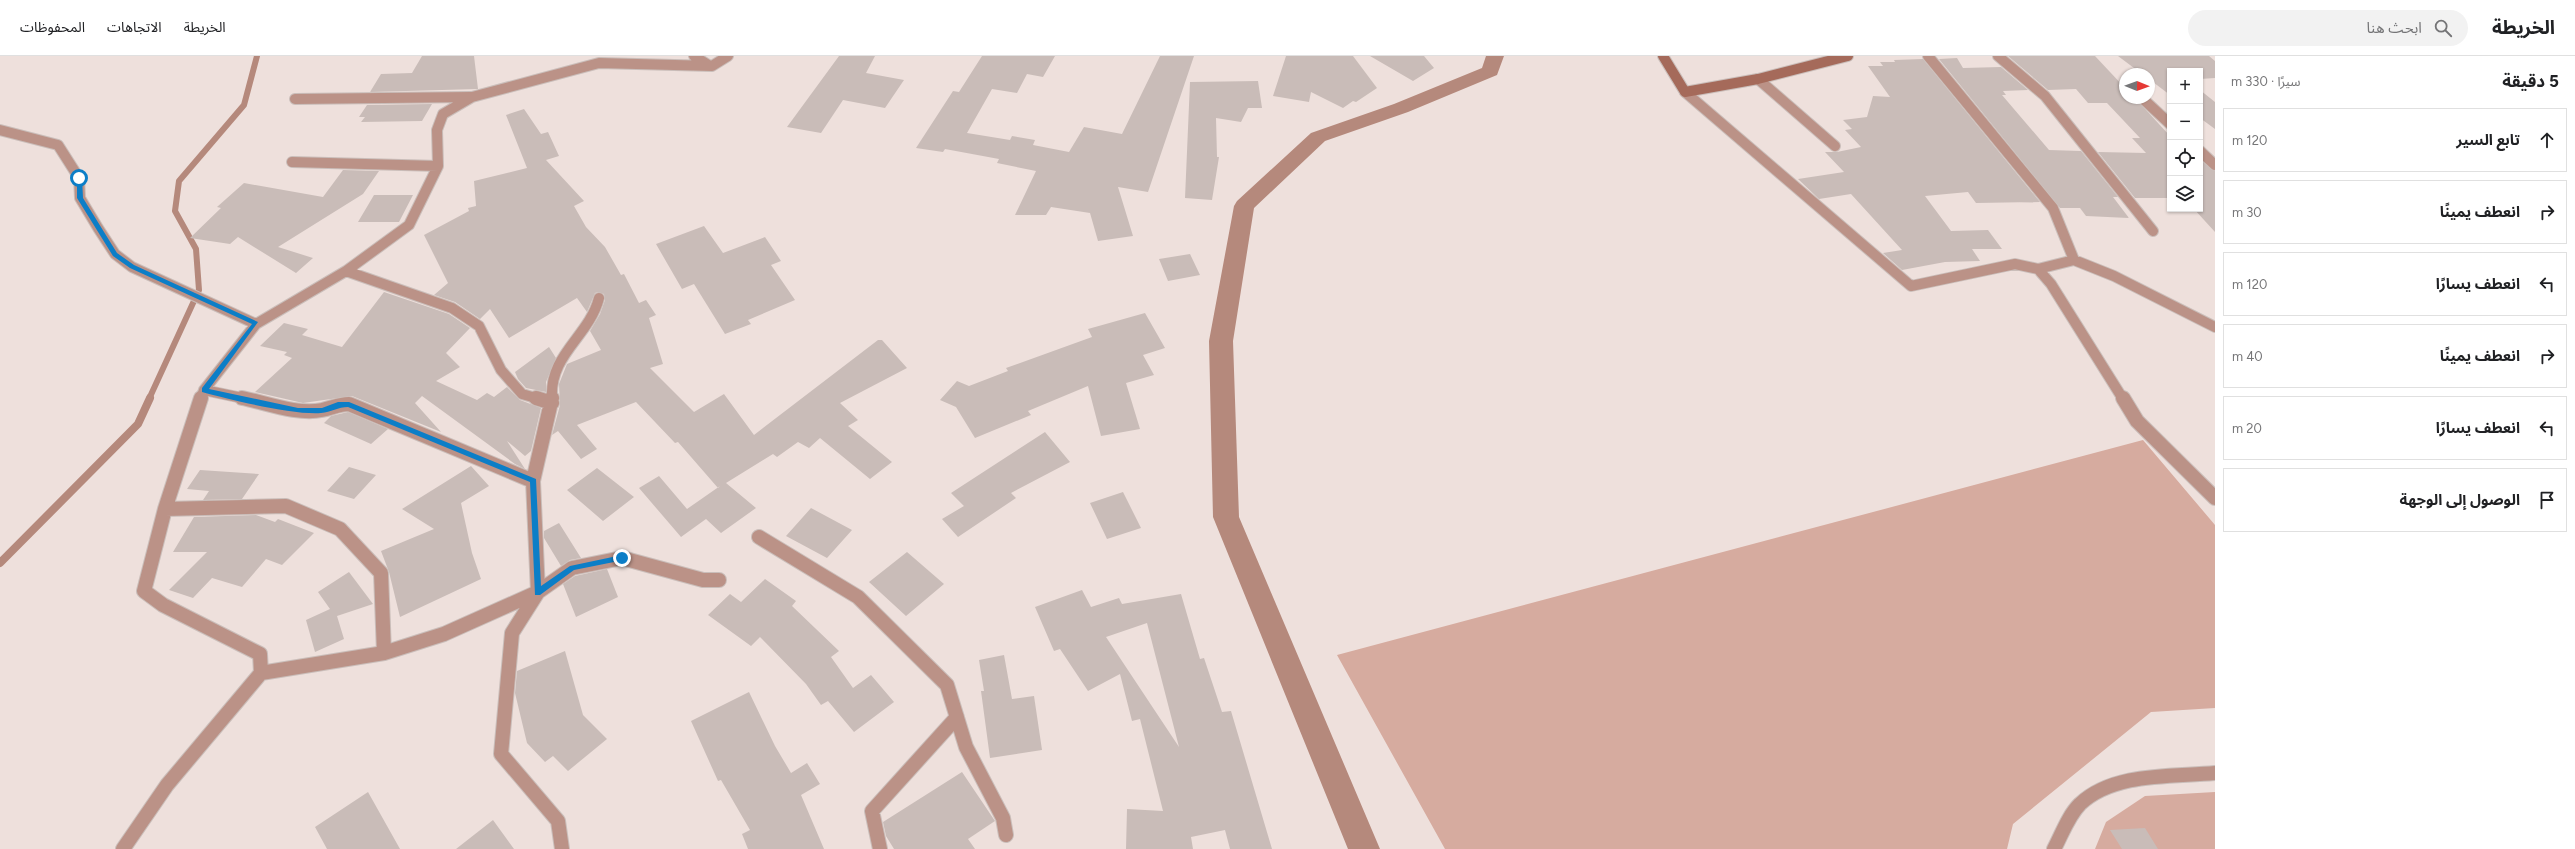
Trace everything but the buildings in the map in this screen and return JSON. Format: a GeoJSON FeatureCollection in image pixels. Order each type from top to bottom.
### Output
{"type":"FeatureCollection","features":[{"type":"Feature","properties":{"kind":"street"},"geometry":{"type":"LineString","coordinates":[[588,56],[599,63]]}},
{"type":"Feature","properties":{"kind":"street"},"geometry":{"type":"LineString","coordinates":[[694,56],[712,66]]}},
{"type":"Feature","properties":{"kind":"street"},"geometry":{"type":"LineString","coordinates":[[295,99],[472,97],[599,63],[712,66],[728,56]]}},
{"type":"Feature","properties":{"kind":"street"},"geometry":{"type":"LineString","coordinates":[[1663,56],[1685,92],[1911,286],[2015,264],[2038,269],[2074,260],[2114,276],[2215,327]]}},
{"type":"Feature","properties":{"kind":"street"},"geometry":{"type":"LineString","coordinates":[[1685,92],[1758,79],[1848,56]]}},
{"type":"Feature","properties":{"kind":"street"},"geometry":{"type":"LineString","coordinates":[[1928,56],[2053,208],[2074,260]]}},
{"type":"Feature","properties":{"kind":"street"},"geometry":{"type":"LineString","coordinates":[[1998,56],[2045,96],[2153,231]]}},
{"type":"Feature","properties":{"kind":"street"},"geometry":{"type":"LineString","coordinates":[[1758,79],[1835,146]]}},
{"type":"Feature","properties":{"kind":"street"},"geometry":{"type":"LineString","coordinates":[[261,673],[260,654],[163,605],[144,591],[165,509],[204,390],[256,324],[346,271],[409,225],[438,166],[437,130],[443,114],[472,97]]}},
{"type":"Feature","properties":{"kind":"street"},"geometry":{"type":"LineString","coordinates":[[2148,104],[2167,121]]}},
{"type":"Feature","properties":{"kind":"street"},"geometry":{"type":"LineString","coordinates":[[0,130],[58,145],[79,178],[80,198],[115,254],[132,266],[256,324]]}},
{"type":"Feature","properties":{"kind":"street"},"geometry":{"type":"LineString","coordinates":[[2203,155],[2215,165]]}},
{"type":"Feature","properties":{"kind":"street"},"geometry":{"type":"LineString","coordinates":[[292,162],[438,166]]}},
{"type":"Feature","properties":{"kind":"street"},"geometry":{"type":"LineString","coordinates":[[2038,269],[2051,284],[2137,421],[2215,498]]}},
{"type":"Feature","properties":{"kind":"street"},"geometry":{"type":"LineString","coordinates":[[346,271],[452,308],[479,326],[501,370],[522,394],[552,403]]}},
{"type":"Feature","properties":{"kind":"street"},"geometry":{"type":"LineString","coordinates":[[562,849],[558,821],[501,754],[512,633],[538,592],[533,481],[552,403],[551,387],[563,354],[595,314],[600,298]]}},
{"type":"Feature","properties":{"kind":"street"},"geometry":{"type":"LineString","coordinates":[[204,390],[298,410],[322,410],[338,404],[349,404],[533,481]]}},
{"type":"Feature","properties":{"kind":"street"},"geometry":{"type":"LineString","coordinates":[[165,509],[286,506],[340,529],[381,574],[384,653]]}},
{"type":"Feature","properties":{"kind":"street"},"geometry":{"type":"LineString","coordinates":[[759,537],[807,568],[858,597],[947,685],[966,747],[1003,818],[1006,835]]}},
{"type":"Feature","properties":{"kind":"street"},"geometry":{"type":"LineString","coordinates":[[123,849],[167,785],[261,673],[384,653],[444,634],[538,592],[572,568],[622,558],[703,580],[719,580]]}},
{"type":"Feature","properties":{"kind":"street"},"geometry":{"type":"LineString","coordinates":[[880,849],[872,811],[957,717]]}},
{"type":"Feature","properties":{"kind":"street"},"geometry":{"type":"LineString","coordinates":[[2054,849],[2080,804],[2106,787],[2135,781],[2215,773]]}},
{"type":"Feature","properties":{"kind":"shaded area"},"geometry":{"type":"Polygon","coordinates":[[[2143,440],[2215,525],[2215,708],[2151,712],[2013,824],[2007,849],[1445,849],[1337,655],[2143,440]]]}},
{"type":"Feature","properties":{"kind":"shaded area"},"geometry":{"type":"Polygon","coordinates":[[[2215,792],[2215,849],[2095,849],[2106,822],[2145,796],[2215,792]]]}},
{"type":"Feature","properties":{"kind":"waterway"},"geometry":{"type":"LineString","coordinates":[[149,399],[199,290],[196,249],[175,211],[179,181],[244,105],[257,56]]}},
{"type":"Feature","properties":{"kind":"waterway"},"geometry":{"type":"LineString","coordinates":[[1364,849],[1226,517],[1221,341],[1244,206],[1318,137],[1401,108],[1490,71],[1495,56]]}},
{"type":"Feature","properties":{"kind":"waterway"},"geometry":{"type":"LineString","coordinates":[[0,563],[138,424],[150,398]]}},
{"type":"Feature","properties":{"kind":"route"},"geometry":{"type":"LineString","coordinates":[[79,178],[80,198],[115,254],[132,266],[256,324],[204,390],[298,410],[322,410],[338,404],[349,404],[533,481],[538,592],[572,568],[622,558]]}}]}
